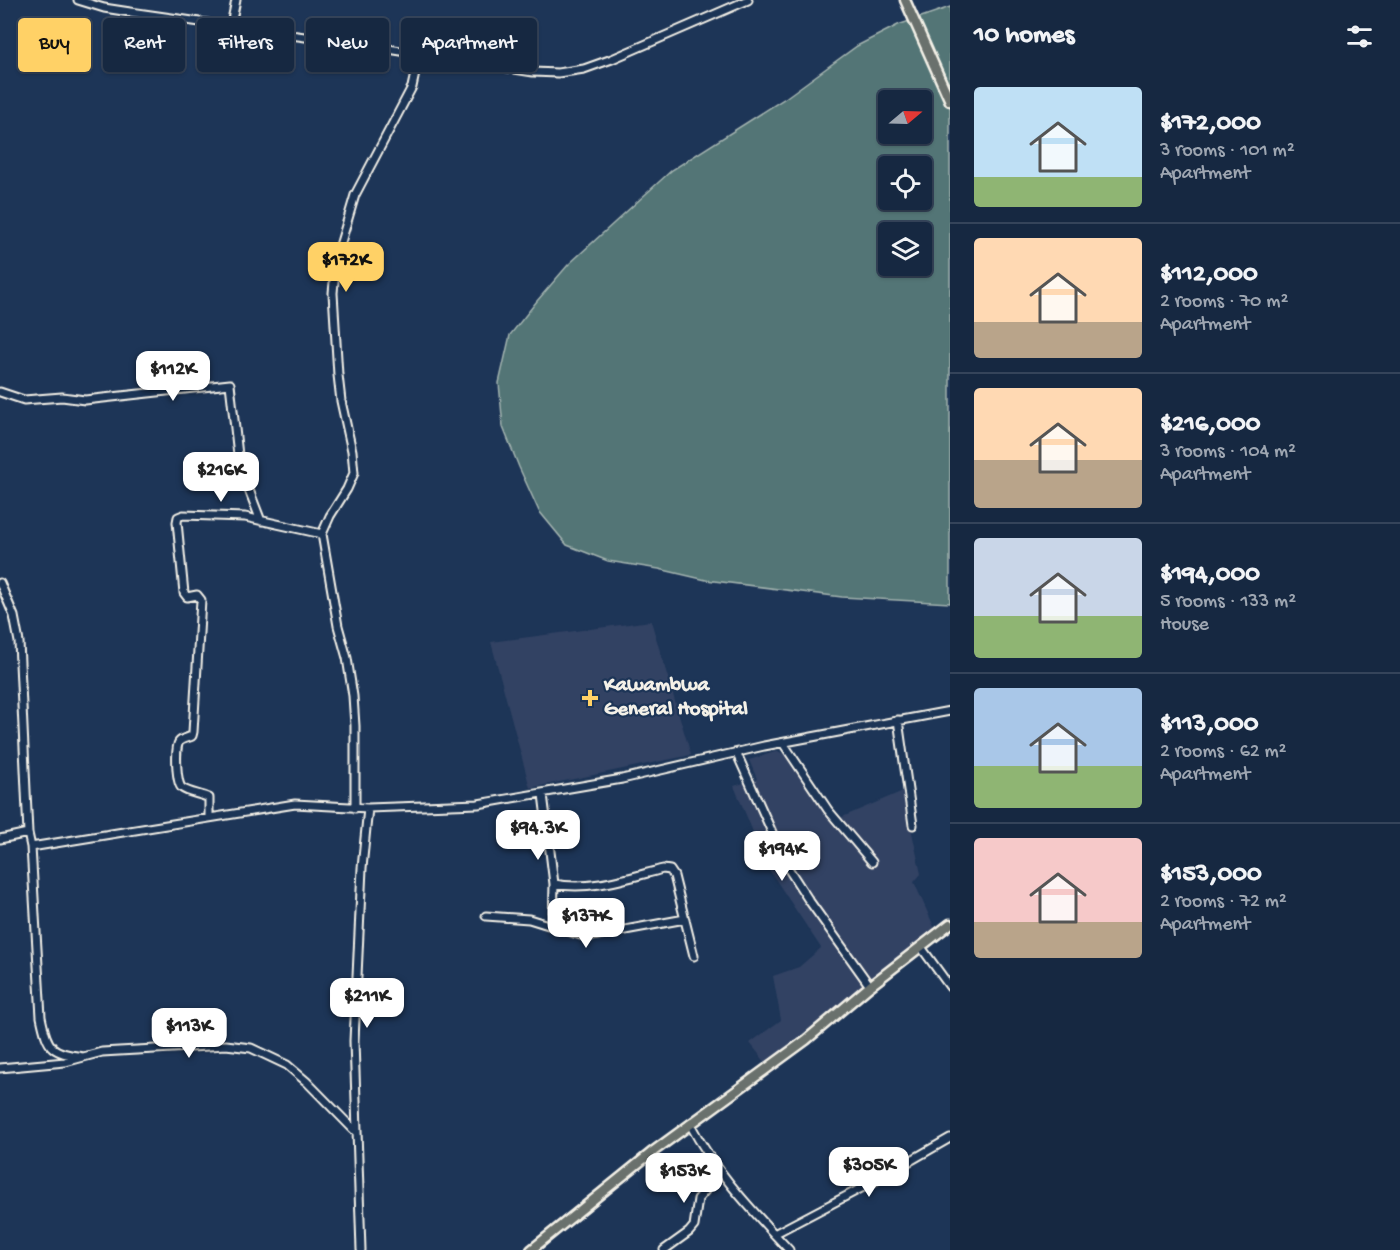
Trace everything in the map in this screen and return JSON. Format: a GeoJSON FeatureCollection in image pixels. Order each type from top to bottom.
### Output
{"type":"FeatureCollection","features":[{"type":"Feature","properties":{"kind":"main road"},"geometry":{"type":"LineString","coordinates":[[905,0],[950,101]]}},
{"type":"Feature","properties":{"kind":"main road"},"geometry":{"type":"LineString","coordinates":[[531,1250],[690,1124],[806,1040],[870,986],[950,924]]}},
{"type":"Feature","properties":{"kind":"street"},"geometry":{"type":"LineString","coordinates":[[78,0],[104,8],[197,20]]}},
{"type":"Feature","properties":{"kind":"street"},"geometry":{"type":"LineString","coordinates":[[232,18],[236,0]]}},
{"type":"Feature","properties":{"kind":"street"},"geometry":{"type":"LineString","coordinates":[[537,72],[567,72],[584,69],[748,0]]}},
{"type":"Feature","properties":{"kind":"street"},"geometry":{"type":"LineString","coordinates":[[294,35],[401,52]]}},
{"type":"Feature","properties":{"kind":"street"},"geometry":{"type":"LineString","coordinates":[[354,808],[353,696],[322,534],[354,473],[352,451],[341,401],[333,293],[336,260],[355,195],[412,87],[415,72]]}},
{"type":"Feature","properties":{"kind":"street"},"geometry":{"type":"LineString","coordinates":[[0,392],[24,400],[62,397],[85,400],[230,384],[238,464],[261,521]]}},
{"type":"Feature","properties":{"kind":"street"},"geometry":{"type":"LineString","coordinates":[[208,818],[209,798],[185,790],[177,781],[178,744],[182,739],[192,736],[193,732],[201,600],[198,595],[187,597],[184,593],[177,518],[183,515],[217,515],[261,521],[322,534]]}},
{"type":"Feature","properties":{"kind":"street"},"geometry":{"type":"LineString","coordinates":[[0,583],[14,616],[19,642],[28,833],[31,847],[41,1017],[44,1033],[49,1044],[56,1051],[83,1057]]}},
{"type":"Feature","properties":{"kind":"street"},"geometry":{"type":"LineString","coordinates":[[31,847],[295,804],[354,808],[478,804],[543,794],[783,743],[950,711]]}},
{"type":"Feature","properties":{"kind":"street"},"geometry":{"type":"LineString","coordinates":[[898,720],[913,825]]}},
{"type":"Feature","properties":{"kind":"street"},"geometry":{"type":"LineString","coordinates":[[783,743],[828,810],[872,862]]}},
{"type":"Feature","properties":{"kind":"street"},"geometry":{"type":"LineString","coordinates":[[737,754],[788,868],[870,986]]}},
{"type":"Feature","properties":{"kind":"street"},"geometry":{"type":"LineString","coordinates":[[543,794],[554,884],[553,925]]}},
{"type":"Feature","properties":{"kind":"street"},"geometry":{"type":"LineString","coordinates":[[361,1250],[355,1091],[356,994],[368,808]]}},
{"type":"Feature","properties":{"kind":"street"},"geometry":{"type":"LineString","coordinates":[[0,839],[28,833]]}},
{"type":"Feature","properties":{"kind":"street"},"geometry":{"type":"LineString","coordinates":[[554,884],[584,887],[663,869],[670,870],[674,876],[694,956]]}},
{"type":"Feature","properties":{"kind":"street"},"geometry":{"type":"LineString","coordinates":[[486,916],[522,918],[553,925],[587,937],[685,919]]}},
{"type":"Feature","properties":{"kind":"street"},"geometry":{"type":"LineString","coordinates":[[921,947],[950,987]]}},
{"type":"Feature","properties":{"kind":"street"},"geometry":{"type":"LineString","coordinates":[[0,1068],[65,1062],[119,1050],[226,1045],[251,1048],[286,1065],[308,1082],[357,1134]]}},
{"type":"Feature","properties":{"kind":"street"},"geometry":{"type":"LineString","coordinates":[[690,1124],[720,1173],[789,1250]]}},
{"type":"Feature","properties":{"kind":"street"},"geometry":{"type":"LineString","coordinates":[[774,1234],[885,1176],[950,1138]]}},
{"type":"Feature","properties":{"kind":"street"},"geometry":{"type":"LineString","coordinates":[[664,1250],[694,1226],[698,1199],[720,1173]]}},
{"type":"Feature","properties":{"kind":"shaded area","name":"Kawambwa General Hospital"},"geometry":{"type":"Polygon","coordinates":[[[651,621],[691,755],[530,788],[491,642],[651,621]]]}},
{"type":"Feature","properties":{"kind":"shaded area"},"geometry":{"type":"Polygon","coordinates":[[[778,751],[789,757],[833,821],[903,791],[921,874],[914,882],[935,929],[766,1063],[750,1043],[781,1020],[773,976],[799,967],[821,948],[768,868],[734,786],[757,779],[749,760],[778,751]]]}},
{"type":"Feature","properties":{"kind":"green space"},"geometry":{"type":"Polygon","coordinates":[[[950,7],[950,603],[842,597],[706,580],[659,569],[608,561],[567,545],[539,511],[503,427],[499,383],[510,335],[568,265],[672,170],[784,99],[857,46],[898,25],[950,7]]]}},
{"type":"Feature","properties":{"kind":"place","name":"Kawambwa General Hospital"},"geometry":{"type":"Point","coordinates":[590,698]}}]}
